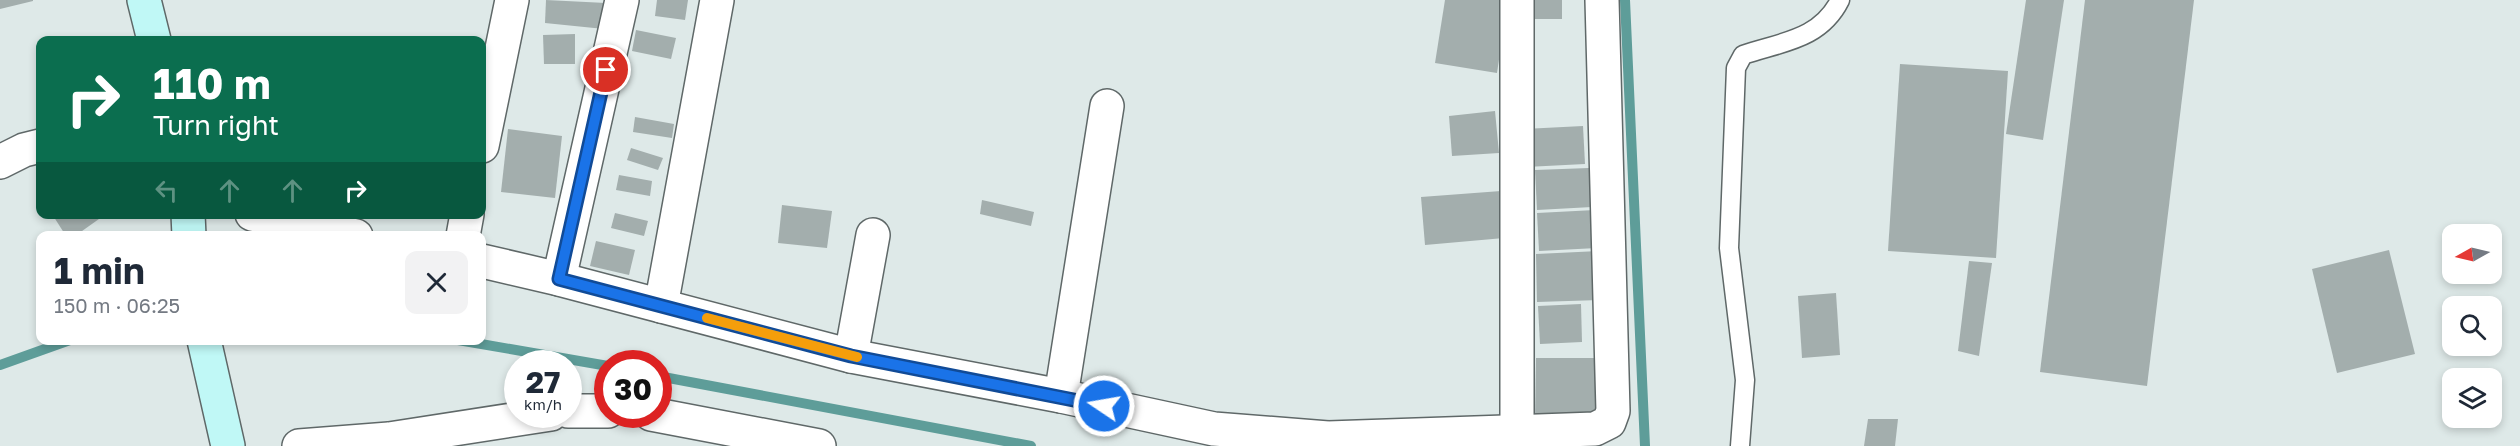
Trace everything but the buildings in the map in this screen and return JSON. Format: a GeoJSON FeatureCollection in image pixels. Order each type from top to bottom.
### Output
{"type":"FeatureCollection","features":[{"type":"Feature","properties":{"kind":"street"},"geometry":{"type":"LineString","coordinates":[[144,0],[153,36]]}},
{"type":"Feature","properties":{"kind":"street"},"geometry":{"type":"LineString","coordinates":[[486,127],[512,0]]}},
{"type":"Feature","properties":{"kind":"street"},"geometry":{"type":"LineString","coordinates":[[559,279],[622,0]]}},
{"type":"Feature","properties":{"kind":"street"},"geometry":{"type":"LineString","coordinates":[[661,306],[717,0]]}},
{"type":"Feature","properties":{"kind":"street"},"geometry":{"type":"LineString","coordinates":[[1517,0],[1517,439]]}},
{"type":"Feature","properties":{"kind":"street"},"geometry":{"type":"LineString","coordinates":[[486,262],[851,356],[1225,430],[1328,438],[1517,439],[1595,429],[1609,422],[1613,411],[1602,0]]}},
{"type":"Feature","properties":{"kind":"street"},"geometry":{"type":"LineString","coordinates":[[1060,396],[1107,106]]}},
{"type":"Feature","properties":{"kind":"street"},"geometry":{"type":"LineString","coordinates":[[0,162],[24,150],[36,147]]}},
{"type":"Feature","properties":{"kind":"street"},"geometry":{"type":"LineString","coordinates":[[276,219],[332,231]]}},
{"type":"Feature","properties":{"kind":"street"},"geometry":{"type":"LineString","coordinates":[[851,356],[873,235]]}},
{"type":"Feature","properties":{"kind":"street"},"geometry":{"type":"LineString","coordinates":[[205,346],[228,446]]}},
{"type":"Feature","properties":{"kind":"street"},"geometry":{"type":"LineString","coordinates":[[672,418],[819,446]]}},
{"type":"Feature","properties":{"kind":"street"},"geometry":{"type":"LineString","coordinates":[[299,446],[390,439],[504,421]]}},
{"type":"Feature","properties":{"kind":"lane"},"geometry":{"type":"LineString","coordinates":[[1740,446],[1745,380],[1729,248],[1736,68],[1743,55],[1809,34],[1823,26],[1840,0]]}},
{"type":"Feature","properties":{"kind":"waterway"},"geometry":{"type":"LineString","coordinates":[[1625,0],[1645,446]]}},
{"type":"Feature","properties":{"kind":"waterway"},"geometry":{"type":"LineString","coordinates":[[0,365],[56,345]]}},
{"type":"Feature","properties":{"kind":"waterway"},"geometry":{"type":"LineString","coordinates":[[486,345],[594,364]]}},
{"type":"Feature","properties":{"kind":"waterway"},"geometry":{"type":"LineString","coordinates":[[672,379],[1031,446]]}},
{"type":"Feature","properties":{"kind":"slow traffic"},"geometry":{"type":"LineString","coordinates":[[707,318],[857,357]]}},
{"type":"Feature","properties":{"kind":"route"},"geometry":{"type":"LineString","coordinates":[[606,70],[559,279],[851,356],[1104,406]]}}]}
